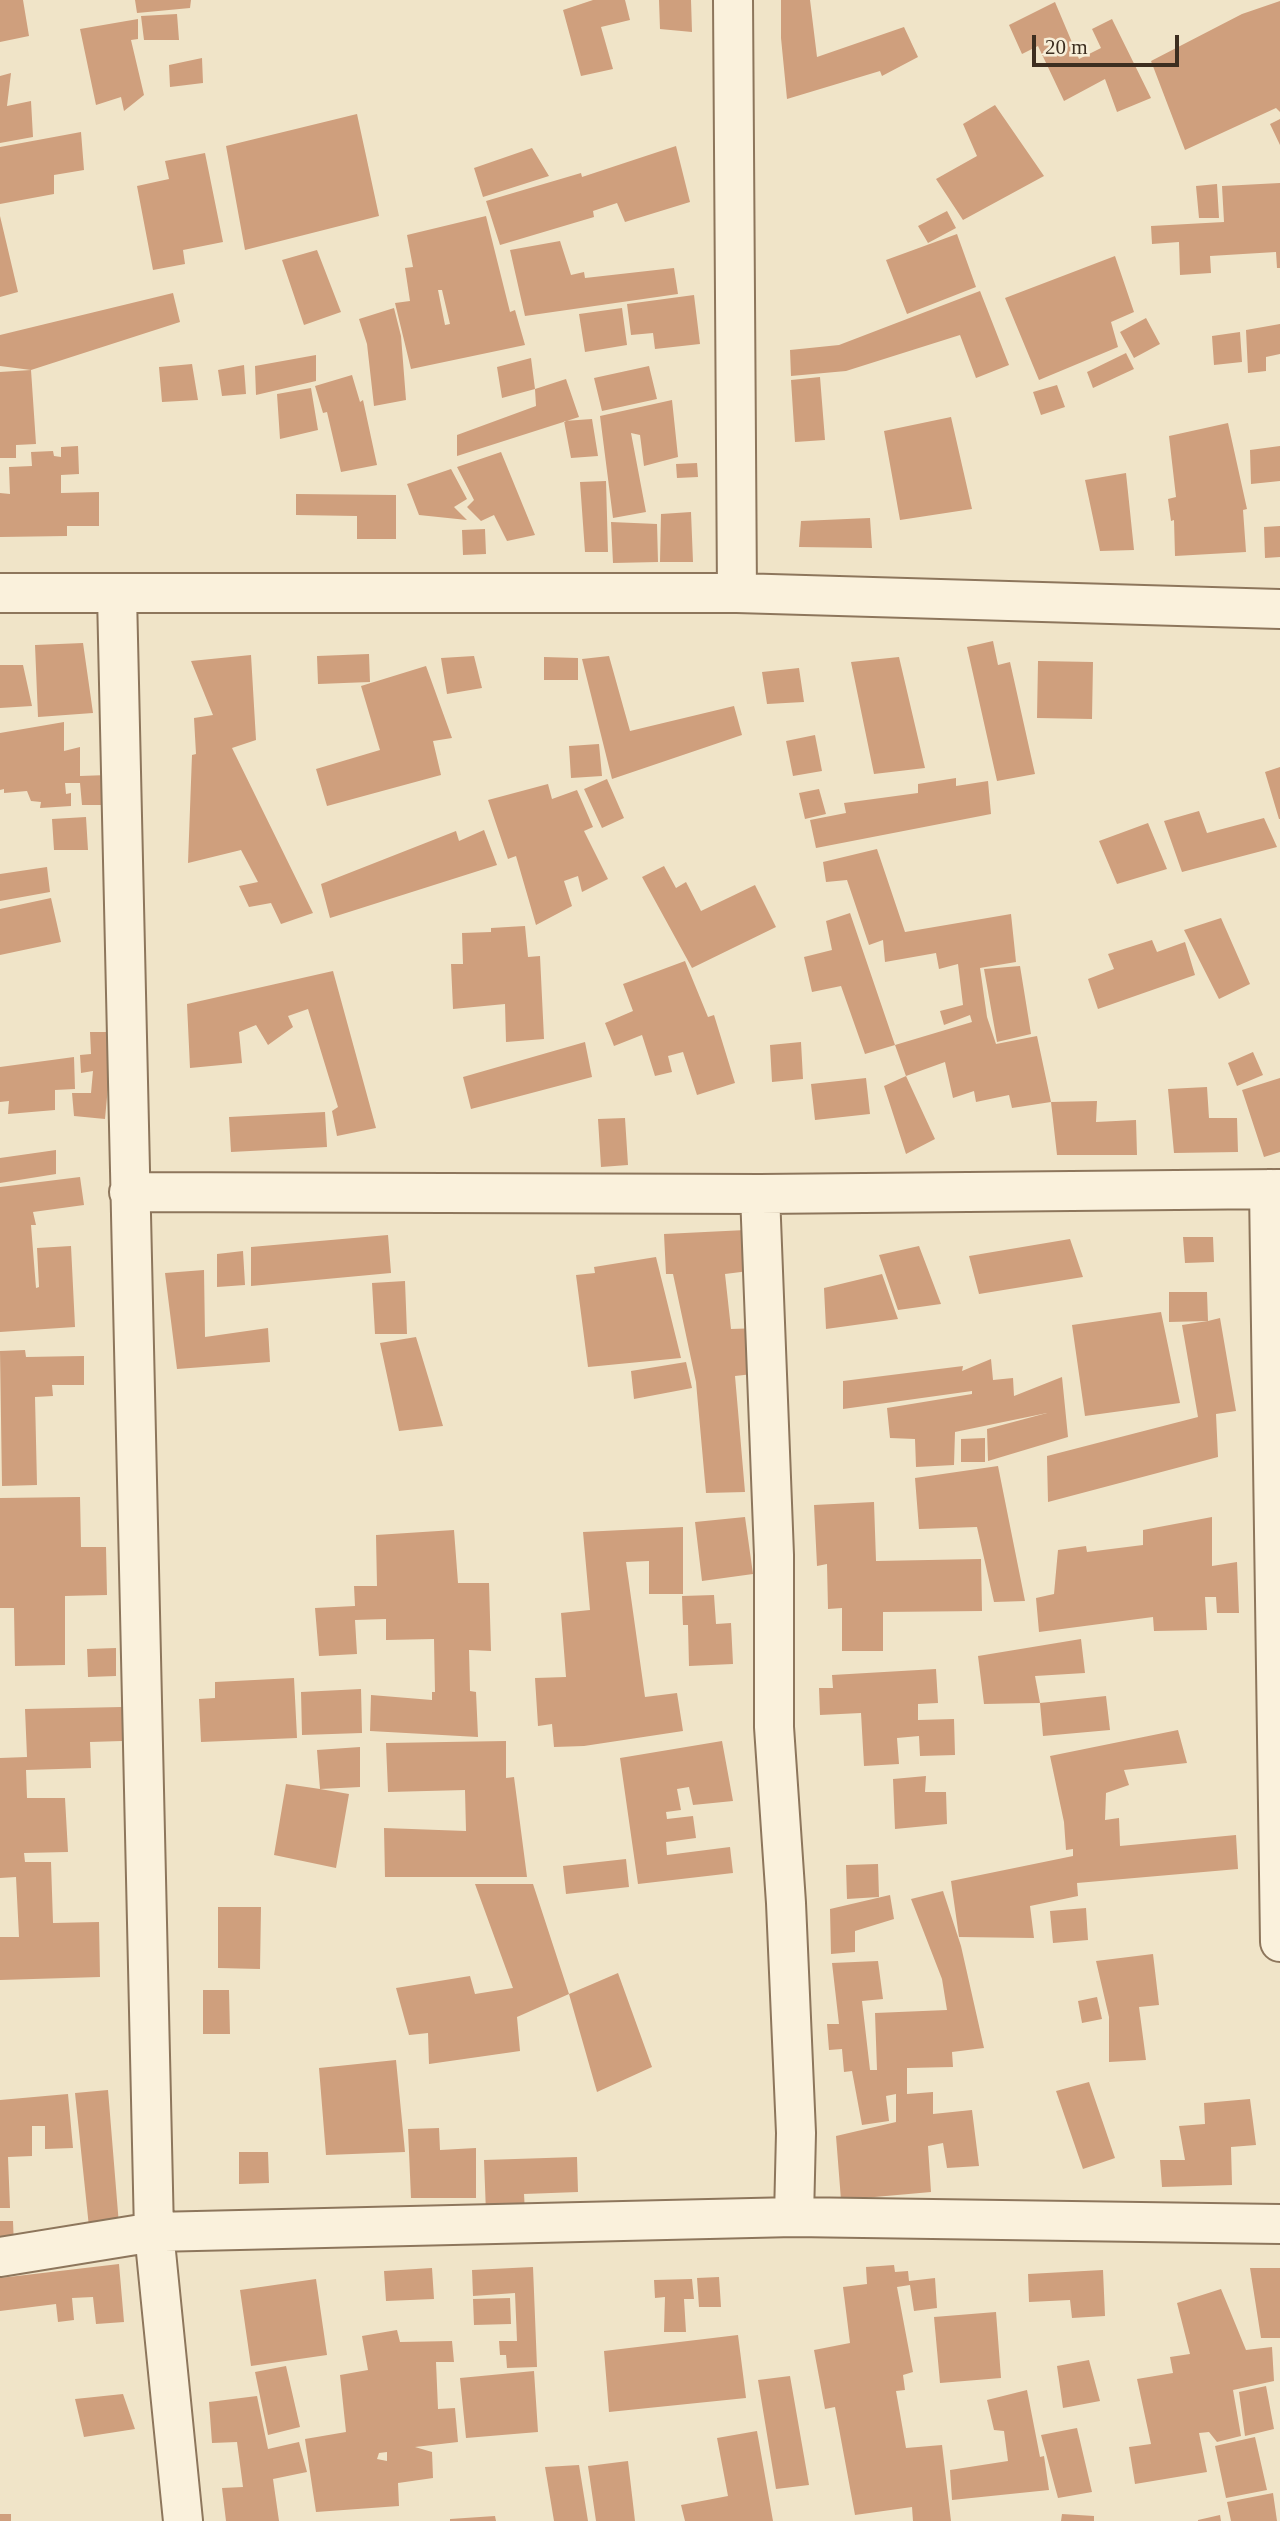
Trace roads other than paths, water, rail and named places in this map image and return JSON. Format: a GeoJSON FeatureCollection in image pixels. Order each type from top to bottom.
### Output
{"type":"FeatureCollection","features":[{"type":"Feature","properties":{"kind":"street"},"geometry":{"type":"LineString","coordinates":[[733,0],[737,593]]}},
{"type":"Feature","properties":{"kind":"street"},"geometry":{"type":"LineString","coordinates":[[0,593],[737,593],[1280,609]]}},
{"type":"Feature","properties":{"kind":"street"},"geometry":{"type":"LineString","coordinates":[[117,595],[154,2232],[183,2521]]}},
{"type":"Feature","properties":{"kind":"street"},"geometry":{"type":"LineString","coordinates":[[129,1192],[760,1194],[1274,1189],[1280,1942]]}},
{"type":"Feature","properties":{"kind":"street"},"geometry":{"type":"LineString","coordinates":[[760,1194],[774,1555],[774,1727],[796,2133],[794,2217]]}},
{"type":"Feature","properties":{"kind":"street"},"geometry":{"type":"LineString","coordinates":[[0,2257],[154,2232],[794,2217],[1280,2224]]}}]}
